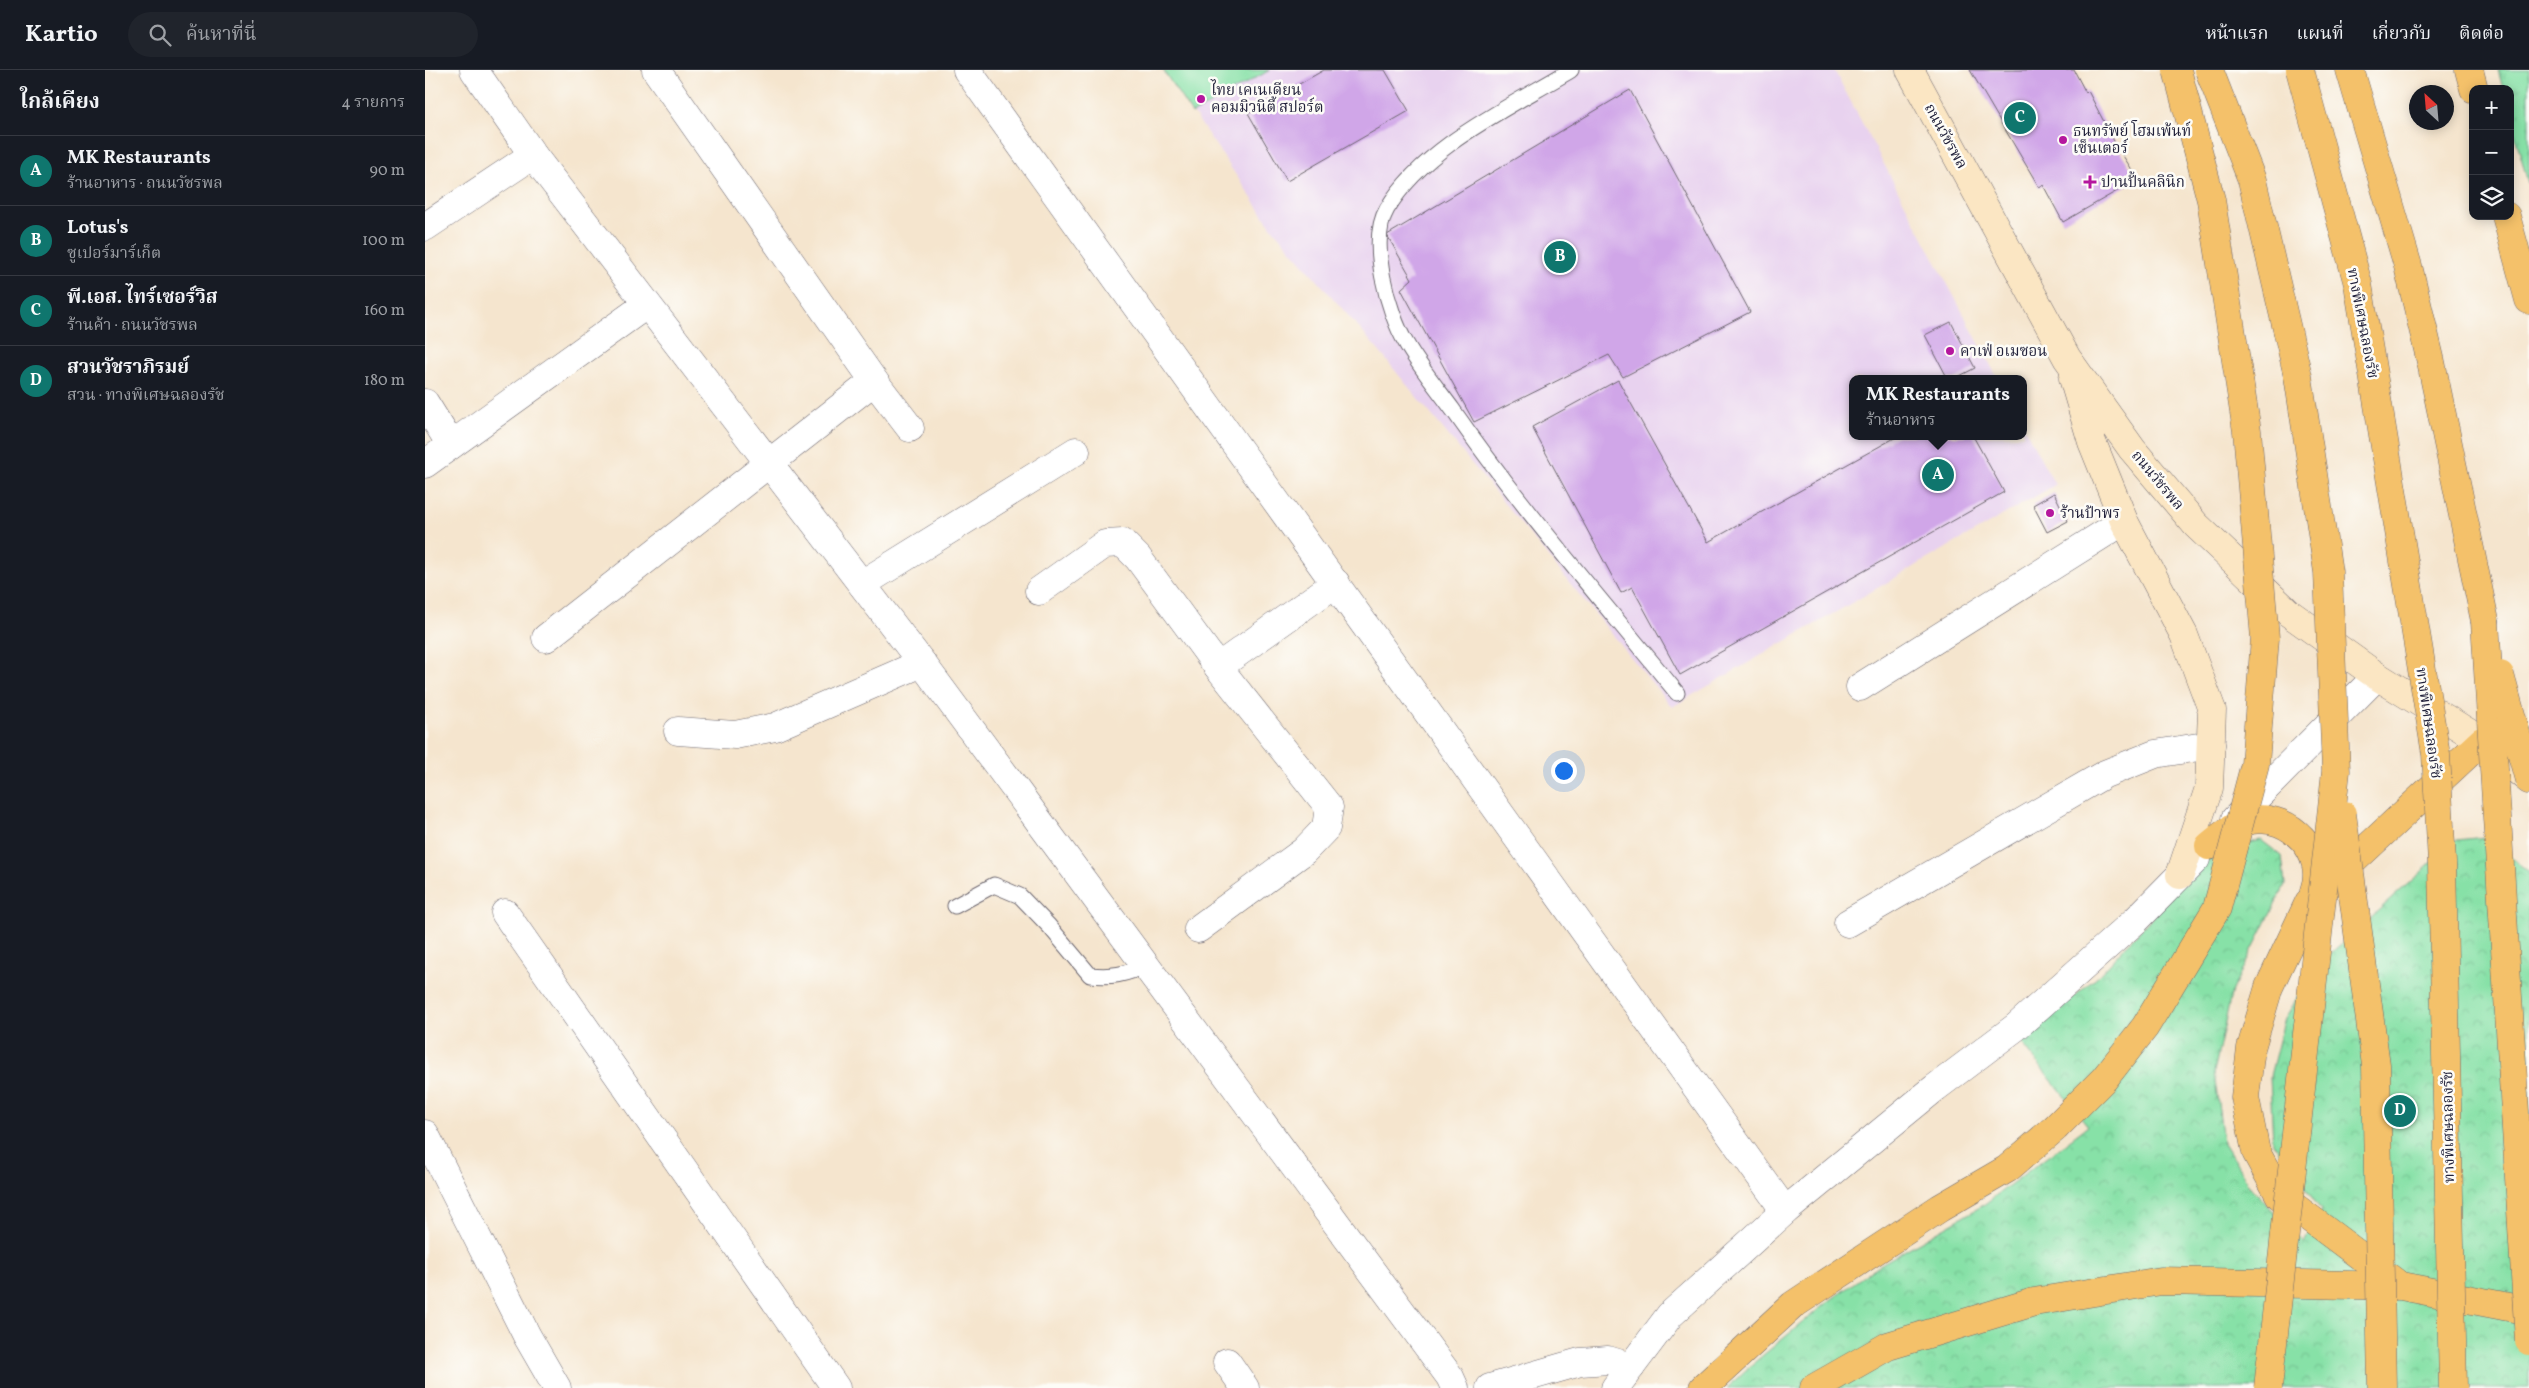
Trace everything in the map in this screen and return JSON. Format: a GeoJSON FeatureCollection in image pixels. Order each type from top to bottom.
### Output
{"type":"FeatureCollection","features":[{"type":"Feature","properties":{"kind":"main road","name":"ถนนวัชรพล"},"geometry":{"type":"LineString","coordinates":[[1910,70],[2067,358],[2132,449],[2196,525],[2289,614],[2377,676],[2482,741],[2529,780]]}},
{"type":"Feature","properties":{"kind":"main road"},"geometry":{"type":"LineString","coordinates":[[1703,1388],[1793,1304],[1940,1208],[2007,1169],[2055,1128],[2104,1079],[2145,1026],[2217,908],[2255,764],[2265,638],[2247,431],[2211,200],[2177,70]]}},
{"type":"Feature","properties":{"kind":"main road"},"geometry":{"type":"LineString","coordinates":[[2209,70],[2252,180],[2298,376],[2328,572],[2336,771],[2376,1065],[2382,1388]]}},
{"type":"Feature","properties":{"kind":"main road","name":"ทางพิเศษฉลองรัช"},"geometry":{"type":"LineString","coordinates":[[2300,70],[2358,284],[2436,754],[2442,862],[2453,1388]]}},
{"type":"Feature","properties":{"kind":"main road"},"geometry":{"type":"LineString","coordinates":[[2350,70],[2408,266],[2431,362],[2485,621],[2529,780]]}},
{"type":"Feature","properties":{"kind":"main road"},"geometry":{"type":"LineString","coordinates":[[2469,70],[2473,85]]}},
{"type":"Feature","properties":{"kind":"main road"},"geometry":{"type":"LineString","coordinates":[[2507,220],[2526,291]]}},
{"type":"Feature","properties":{"kind":"main road"},"geometry":{"type":"LineString","coordinates":[[2067,358],[2092,442],[2124,521],[2184,635],[2212,710],[2209,788],[2180,875]]}},
{"type":"Feature","properties":{"kind":"main road"},"geometry":{"type":"LineString","coordinates":[[2485,621],[2529,1341]]}},
{"type":"Feature","properties":{"kind":"main road"},"geometry":{"type":"LineString","coordinates":[[2309,902],[2482,741]]}},
{"type":"Feature","properties":{"kind":"main road"},"geometry":{"type":"LineString","coordinates":[[2268,1388],[2336,771]]}},
{"type":"Feature","properties":{"kind":"main road"},"geometry":{"type":"LineString","coordinates":[[2209,846],[2237,824],[2254,820],[2272,820],[2288,826],[2302,837],[2312,851],[2316,868],[2316,886],[2269,987],[2251,1048],[2245,1097],[2256,1152],[2280,1196],[2401,1286]]}},
{"type":"Feature","properties":{"kind":"main road"},"geometry":{"type":"LineString","coordinates":[[1814,1388],[1889,1346],[2034,1302],[2161,1281],[2401,1286],[2529,1311]]}},
{"type":"Feature","properties":{"kind":"street"},"geometry":{"type":"LineString","coordinates":[[474,70],[533,155],[646,305],[922,663],[1450,1377],[1455,1388]]}},
{"type":"Feature","properties":{"kind":"street"},"geometry":{"type":"LineString","coordinates":[[656,70],[874,381],[910,428]]}},
{"type":"Feature","properties":{"kind":"street"},"geometry":{"type":"LineString","coordinates":[[967,70],[1785,1211]]}},
{"type":"Feature","properties":{"kind":"street"},"geometry":{"type":"LineString","coordinates":[[425,226],[533,155]]}},
{"type":"Feature","properties":{"kind":"street"},"geometry":{"type":"LineString","coordinates":[[425,464],[646,305]]}},
{"type":"Feature","properties":{"kind":"street"},"geometry":{"type":"LineString","coordinates":[[547,638],[874,381]]}},
{"type":"Feature","properties":{"kind":"street"},"geometry":{"type":"LineString","coordinates":[[425,403],[451,445]]}},
{"type":"Feature","properties":{"kind":"street"},"geometry":{"type":"LineString","coordinates":[[862,584],[1076,451]]}},
{"type":"Feature","properties":{"kind":"street"},"geometry":{"type":"LineString","coordinates":[[1860,687],[2124,521]]}},
{"type":"Feature","properties":{"kind":"street"},"geometry":{"type":"LineString","coordinates":[[1039,591],[1105,544],[1123,542],[1138,558],[1218,667],[1329,807],[1326,828],[1304,850],[1198,929]]}},
{"type":"Feature","properties":{"kind":"street"},"geometry":{"type":"LineString","coordinates":[[1218,667],[1336,583]]}},
{"type":"Feature","properties":{"kind":"street"},"geometry":{"type":"LineString","coordinates":[[678,731],[735,735],[775,726],[922,663]]}},
{"type":"Feature","properties":{"kind":"street"},"geometry":{"type":"LineString","coordinates":[[1490,1388],[1581,1362],[1608,1360],[1623,1378],[1670,1315],[1785,1211],[1935,1088],[2016,1027],[2136,920],[2377,676]]}},
{"type":"Feature","properties":{"kind":"street"},"geometry":{"type":"LineString","coordinates":[[1848,923],[2105,774],[2155,754],[2211,745]]}},
{"type":"Feature","properties":{"kind":"street"},"geometry":{"type":"LineString","coordinates":[[505,913],[835,1388]]}},
{"type":"Feature","properties":{"kind":"street"},"geometry":{"type":"LineString","coordinates":[[425,1134],[527,1336],[557,1388]]}},
{"type":"Feature","properties":{"kind":"street"},"geometry":{"type":"LineString","coordinates":[[1227,1362],[1245,1388]]}},
{"type":"Feature","properties":{"kind":"lane"},"geometry":{"type":"LineString","coordinates":[[1571,70],[1445,147],[1410,178],[1385,211],[1377,252],[1389,301],[1405,342],[1486,458],[1677,692]]}},
{"type":"Feature","properties":{"kind":"lane"},"geometry":{"type":"LineString","coordinates":[[955,906],[995,884],[1020,896],[1049,926],[1090,975],[1129,974],[1145,965]]}},
{"type":"Feature","properties":{"kind":"shaded area"},"geometry":{"type":"Polygon","coordinates":[[[1164,70],[1834,70],[1996,375],[1849,375],[1849,440],[2027,440],[2027,432],[2055,485],[1672,707],[1379,351],[1273,229],[1164,70]]]}},
{"type":"Feature","properties":{"kind":"green space","name":"ไทย เคเนเดียน คอมมิวนิตี้ สปอร์ต"},"geometry":{"type":"Polygon","coordinates":[[[1163,70],[1270,70],[1192,114],[1163,70]]]}},
{"type":"Feature","properties":{"kind":"green space"},"geometry":{"type":"Polygon","coordinates":[[[2498,70],[2529,70],[2529,187],[2514,131],[2514,85],[2502,85],[2498,70]]]}},
{"type":"Feature","properties":{"kind":"green space"},"geometry":{"type":"Polygon","coordinates":[[[2485,837],[2529,872],[2529,1388],[1727,1388],[1750,1366],[1825,1304],[1876,1267],[1982,1206],[2088,1126],[2022,1043],[2100,974],[2188,878],[2220,849],[2261,840],[2282,856],[2285,885],[2232,990],[2214,1072],[2223,1142],[2251,1188],[2304,1242],[2321,1210],[2273,1143],[2270,1076],[2284,1021],[2312,970],[2457,840],[2485,837]]]}},
{"type":"Feature","properties":{"kind":"building"},"geometry":{"type":"Polygon","coordinates":[[[1324,70],[1385,70],[1409,111],[1287,181],[1248,113],[1324,70]]]}},
{"type":"Feature","properties":{"kind":"building"},"geometry":{"type":"Polygon","coordinates":[[[1970,70],[2074,70],[2086,93],[2088,91],[2116,145],[2138,179],[2063,222],[2043,185],[2039,187],[1970,70]]]}},
{"type":"Feature","properties":{"kind":"building"},"geometry":{"type":"Polygon","coordinates":[[[1630,90],[1750,312],[1623,377],[1609,355],[1474,422],[1401,289],[1412,279],[1387,235],[1630,90]]]}},
{"type":"Feature","properties":{"kind":"building","name":"คาเฟ่ อเมซอน"},"geometry":{"type":"Polygon","coordinates":[[[1951,322],[1975,368],[1962,375],[1946,375],[1925,335],[1951,322]]]}},
{"type":"Feature","properties":{"kind":"building"},"geometry":{"type":"Polygon","coordinates":[[[1618,380],[1708,542],[1891,440],[1975,440],[2004,492],[1680,675],[1632,587],[1621,593],[1532,427],[1618,380]]]}},
{"type":"Feature","properties":{"kind":"building","name":"ร้านป้าพร"},"geometry":{"type":"Polygon","coordinates":[[[2054,493],[2068,521],[2047,532],[2033,505],[2054,493]]]}},
{"type":"Feature","properties":{"kind":"place","name":"ไทย เคเนเดียน คอมมิวนิตี้ สปอร์ต"},"geometry":{"type":"Point","coordinates":[1201,99]}},
{"type":"Feature","properties":{"kind":"place","name":"พี.เอส. ไทร์เซอร์วิส"},"geometry":{"type":"Point","coordinates":[2020,118]}},
{"type":"Feature","properties":{"kind":"place","name":"ธนทรัพย์ โฮมเพ้นท์ เซ็นเตอร์"},"geometry":{"type":"Point","coordinates":[2063,140]}},
{"type":"Feature","properties":{"kind":"place","name":"ปานปั้นคลินิก"},"geometry":{"type":"Point","coordinates":[2090,182]}},
{"type":"Feature","properties":{"kind":"place","name":"Lotus's"},"geometry":{"type":"Point","coordinates":[1560,257]}},
{"type":"Feature","properties":{"kind":"place","name":"คาเฟ่ อเมซอน"},"geometry":{"type":"Point","coordinates":[1950,351]}},
{"type":"Feature","properties":{"kind":"place","name":"MK Restaurants"},"geometry":{"type":"Point","coordinates":[1938,475]}},
{"type":"Feature","properties":{"kind":"place","name":"ร้านป้าพร"},"geometry":{"type":"Point","coordinates":[2050,513]}},
{"type":"Feature","properties":{"kind":"place","name":"สวนวัชราภิรมย์"},"geometry":{"type":"Point","coordinates":[2400,1111]}}]}
